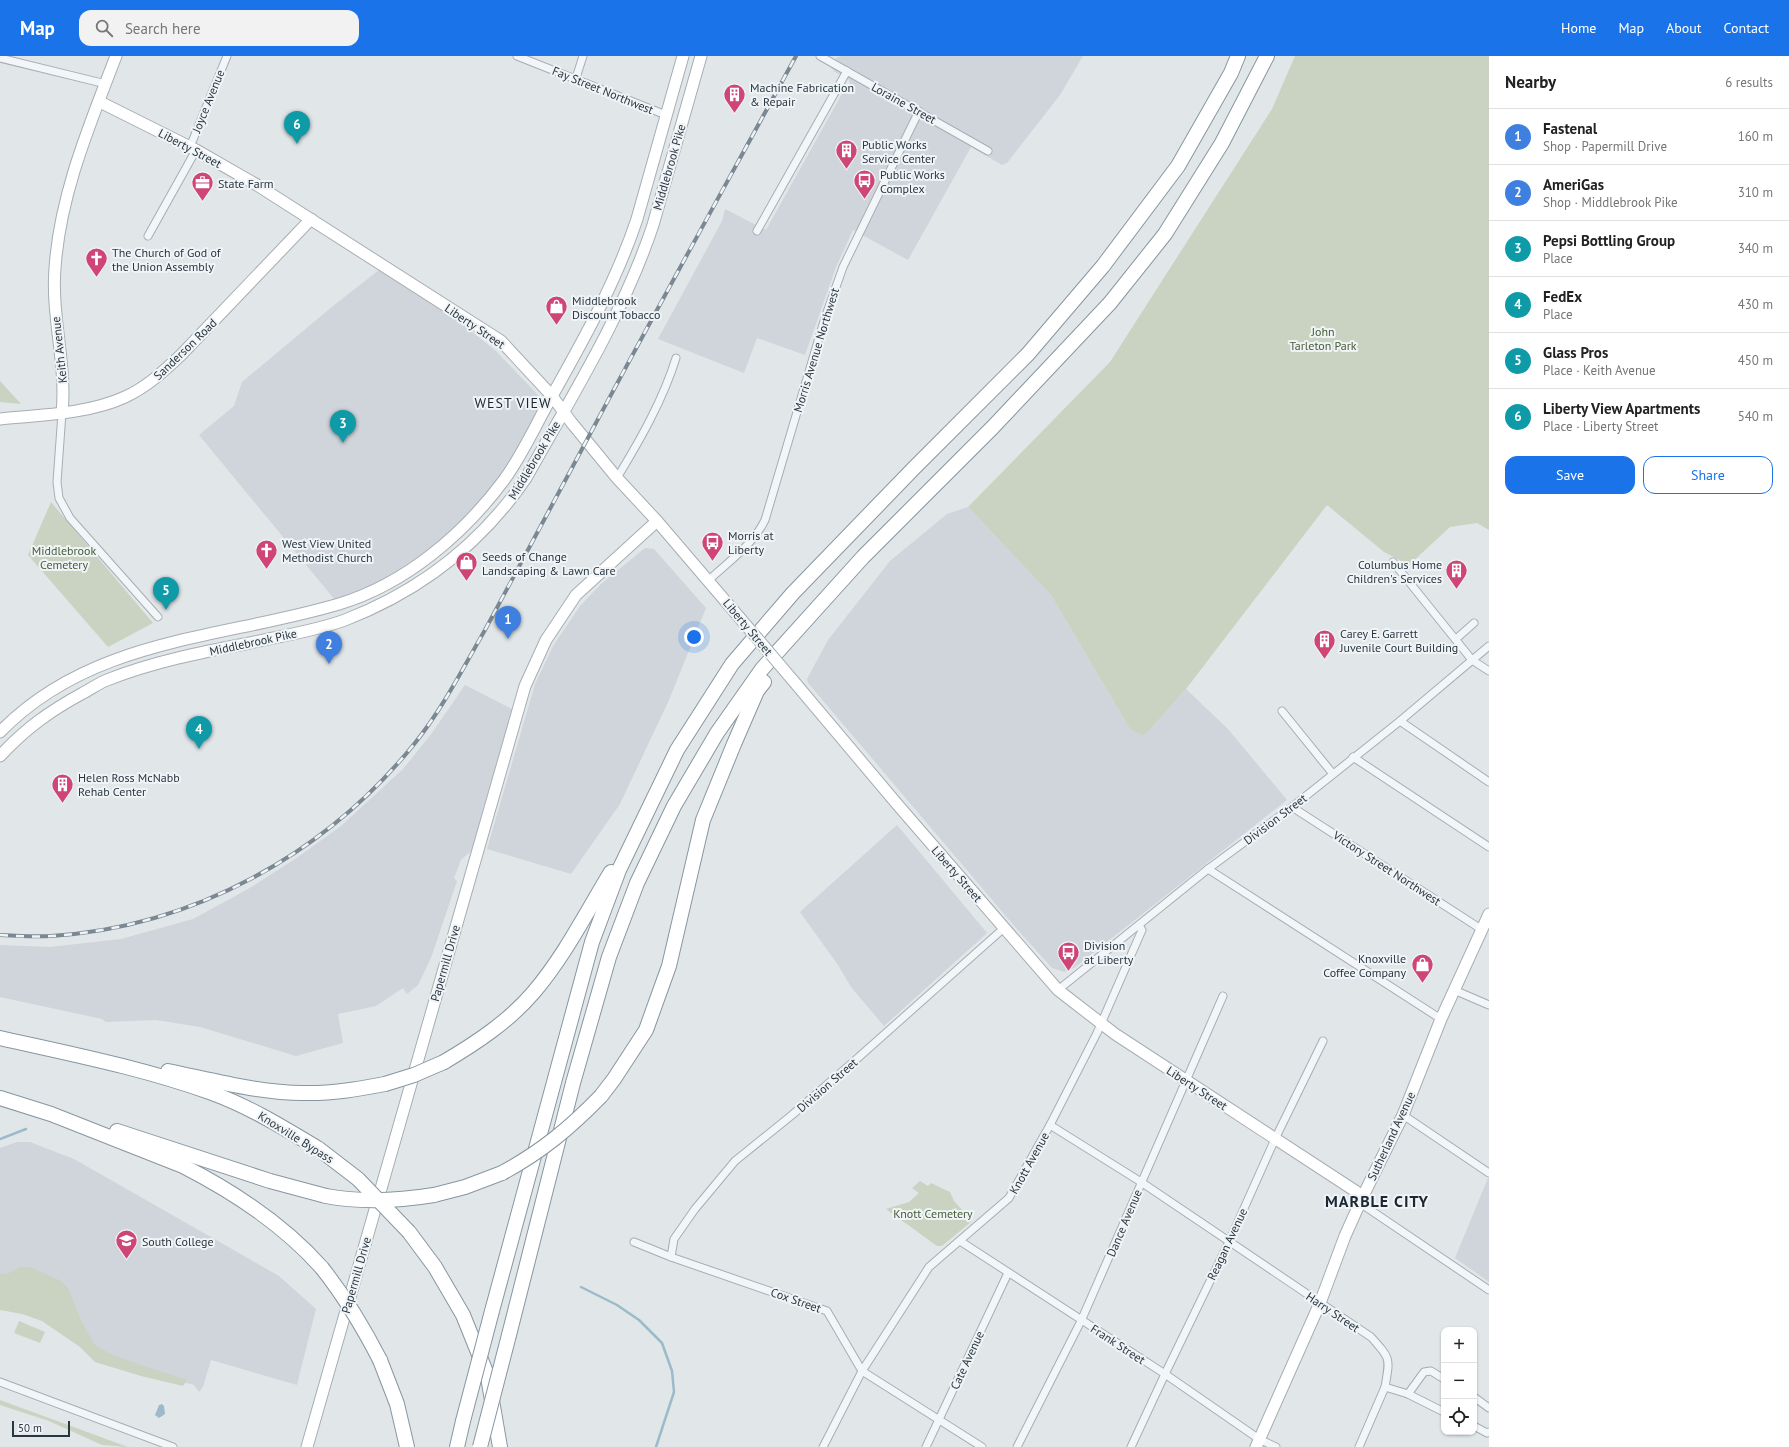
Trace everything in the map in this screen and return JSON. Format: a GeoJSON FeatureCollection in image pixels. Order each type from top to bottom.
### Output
{"type":"FeatureCollection","features":[{"type":"Feature","properties":{"kind":"highway"},"geometry":{"type":"LineString","coordinates":[[457,1447],[492,1311],[592,942],[619,870],[677,750],[732,664],[793,593],[914,468],[1028,354],[1103,266],[1178,166],[1231,74],[1238,56]]}},
{"type":"Feature","properties":{"kind":"highway"},"geometry":{"type":"LineString","coordinates":[[1222,143],[1267,56]]}},
{"type":"Feature","properties":{"kind":"highway"},"geometry":{"type":"LineString","coordinates":[[480,1447],[588,1031],[609,957],[637,883],[674,806],[717,733],[761,671],[863,557],[993,427],[1110,304],[1165,234],[1274,56]]}},
{"type":"Feature","properties":{"kind":"highway"},"geometry":{"type":"LineString","coordinates":[[51,1114],[86,1121],[270,1181],[346,1200],[392,1201],[434,1195],[465,1187],[502,1173],[551,1143],[570,1128],[600,1096],[614,1079],[646,1030],[669,966],[703,820],[736,738],[757,691],[818,606]]}},
{"type":"Feature","properties":{"kind":"highway"},"geometry":{"type":"LineString","coordinates":[[95,1059],[155,1068],[249,1087],[303,1093],[348,1091],[385,1084],[414,1075],[444,1062],[474,1044],[501,1024],[533,993],[562,954],[651,803]]}},
{"type":"Feature","properties":{"kind":"highway","name":"Knoxville Bypass"},"geometry":{"type":"LineString","coordinates":[[0,1038],[95,1059],[175,1081],[213,1094],[257,1113],[319,1149],[358,1179],[409,1232],[435,1267],[463,1315],[488,1377],[500,1447]]}},
{"type":"Feature","properties":{"kind":"highway"},"geometry":{"type":"LineString","coordinates":[[0,1098],[51,1114],[183,1166],[228,1190],[286,1233],[322,1268],[340,1291],[362,1324],[380,1360],[397,1404],[407,1447]]}},
{"type":"Feature","properties":{"kind":"main road","name":"Keith Avenue"},"geometry":{"type":"LineString","coordinates":[[62,413],[64,394],[54,302],[56,261],[60,227],[69,187],[116,56]]}},
{"type":"Feature","properties":{"kind":"main road","name":"Middlebrook Pike"},"geometry":{"type":"LineString","coordinates":[[0,732],[9,723],[60,685],[100,664],[148,649],[339,604],[376,589],[409,571],[455,536],[484,505],[505,478],[580,348],[608,292],[628,245],[683,56]]}},
{"type":"Feature","properties":{"kind":"main road","name":"Middlebrook Pike"},"geometry":{"type":"LineString","coordinates":[[0,756],[20,735],[56,708],[106,680],[205,652],[293,634],[344,620],[389,601],[424,581],[448,563],[479,536],[512,499],[526,478],[624,299],[644,251],[701,56]]}},
{"type":"Feature","properties":{"kind":"main road","name":"Liberty Street"},"geometry":{"type":"LineString","coordinates":[[100,102],[193,148],[257,185],[501,341],[552,396],[617,478],[657,521],[708,580],[1058,990],[1100,1024],[1275,1139],[1361,1199]]}},
{"type":"Feature","properties":{"kind":"main road","name":"Sanderson Road"},"geometry":{"type":"LineString","coordinates":[[0,419],[62,413],[107,404],[126,397],[143,387],[164,372],[311,219]]}},
{"type":"Feature","properties":{"kind":"main road","name":"Papermill Drive"},"geometry":{"type":"LineString","coordinates":[[307,1447],[525,686],[546,640],[576,595],[657,521]]}},
{"type":"Feature","properties":{"kind":"main road","name":"Sutherland Avenue"},"geometry":{"type":"LineString","coordinates":[[1258,1443],[1320,1303],[1345,1236],[1361,1199],[1403,1115],[1441,1019],[1489,914]]}},
{"type":"Feature","properties":{"kind":"street","name":"Joyce Avenue"},"geometry":{"type":"LineString","coordinates":[[148,236],[193,148],[227,56]]}},
{"type":"Feature","properties":{"kind":"street","name":"Fay Street Northwest"},"geometry":{"type":"LineString","coordinates":[[517,56],[576,78],[666,115]]}},
{"type":"Feature","properties":{"kind":"street"},"geometry":{"type":"LineString","coordinates":[[576,78],[583,56]]}},
{"type":"Feature","properties":{"kind":"street","name":"Loraine Street"},"geometry":{"type":"LineString","coordinates":[[820,56],[988,151]]}},
{"type":"Feature","properties":{"kind":"street"},"geometry":{"type":"LineString","coordinates":[[0,58],[106,84]]}},
{"type":"Feature","properties":{"kind":"street"},"geometry":{"type":"LineString","coordinates":[[757,231],[847,71]]}},
{"type":"Feature","properties":{"kind":"street","name":"Morris Avenue Northwest"},"geometry":{"type":"LineString","coordinates":[[708,580],[751,542],[762,526],[824,321],[843,267],[919,111]]}},
{"type":"Feature","properties":{"kind":"street"},"geometry":{"type":"LineString","coordinates":[[617,478],[632,454],[655,409],[670,377],[676,358]]}},
{"type":"Feature","properties":{"kind":"street","name":"Keith Avenue"},"geometry":{"type":"LineString","coordinates":[[62,413],[57,482],[59,498],[70,518],[158,617]]}},
{"type":"Feature","properties":{"kind":"street"},"geometry":{"type":"LineString","coordinates":[[1393,562],[1472,660],[1489,672]]}},
{"type":"Feature","properties":{"kind":"street"},"geometry":{"type":"LineString","coordinates":[[1456,639],[1474,623]]}},
{"type":"Feature","properties":{"kind":"street","name":"Division Street"},"geometry":{"type":"LineString","coordinates":[[1058,990],[1141,927],[1208,869],[1292,807],[1400,721],[1489,646]]}},
{"type":"Feature","properties":{"kind":"street"},"geometry":{"type":"LineString","coordinates":[[1282,711],[1333,774]]}},
{"type":"Feature","properties":{"kind":"street"},"geometry":{"type":"LineString","coordinates":[[1400,721],[1489,782]]}},
{"type":"Feature","properties":{"kind":"street"},"geometry":{"type":"LineString","coordinates":[[1353,757],[1489,847]]}},
{"type":"Feature","properties":{"kind":"street","name":"Victory Street Northwest"},"geometry":{"type":"LineString","coordinates":[[1292,807],[1481,929]]}},
{"type":"Feature","properties":{"kind":"street"},"geometry":{"type":"LineString","coordinates":[[1208,869],[1441,1019]]}},
{"type":"Feature","properties":{"kind":"street","name":"Knott Avenue"},"geometry":{"type":"LineString","coordinates":[[822,1447],[862,1371],[929,1267],[1009,1198],[1050,1126],[1100,1024],[1141,927]]}},
{"type":"Feature","properties":{"kind":"street","name":"Division Street"},"geometry":{"type":"LineString","coordinates":[[671,1257],[674,1239],[694,1209],[735,1161],[792,1115],[851,1064],[1004,928]]}},
{"type":"Feature","properties":{"kind":"street"},"geometry":{"type":"LineString","coordinates":[[1454,990],[1489,1005]]}},
{"type":"Feature","properties":{"kind":"street","name":"Dance Avenue"},"geometry":{"type":"LineString","coordinates":[[1017,1447],[1081,1321],[1223,996]]}},
{"type":"Feature","properties":{"kind":"street","name":"Reagan Avenue"},"geometry":{"type":"LineString","coordinates":[[1131,1447],[1229,1242],[1275,1139],[1322,1041]]}},
{"type":"Feature","properties":{"kind":"street"},"geometry":{"type":"LineString","coordinates":[[1403,1115],[1489,1173]]}},
{"type":"Feature","properties":{"kind":"street","name":"Harry Street"},"geometry":{"type":"LineString","coordinates":[[1050,1126],[1142,1182],[1371,1337],[1385,1352],[1389,1364],[1385,1387],[1359,1447]]}},
{"type":"Feature","properties":{"kind":"street","name":"Liberty Street"},"geometry":{"type":"LineString","coordinates":[[1361,1199],[1489,1290]]}},
{"type":"Feature","properties":{"kind":"street","name":"Frank Street"},"geometry":{"type":"LineString","coordinates":[[960,1241],[1008,1274],[1165,1374],[1258,1443],[1276,1447]]}},
{"type":"Feature","properties":{"kind":"street","name":"Cox Street"},"geometry":{"type":"LineString","coordinates":[[634,1242],[671,1257],[828,1311],[862,1371],[982,1447]]}},
{"type":"Feature","properties":{"kind":"street","name":"Cate Avenue"},"geometry":{"type":"LineString","coordinates":[[926,1447],[1008,1274]]}},
{"type":"Feature","properties":{"kind":"street"},"geometry":{"type":"LineString","coordinates":[[1408,1394],[1424,1372],[1431,1371],[1441,1377]]}},
{"type":"Feature","properties":{"kind":"street"},"geometry":{"type":"LineString","coordinates":[[0,1382],[173,1447]]}},
{"type":"Feature","properties":{"kind":"street"},"geometry":{"type":"LineString","coordinates":[[1385,1387],[1408,1394],[1441,1410]]}},
{"type":"Feature","properties":{"kind":"street"},"geometry":{"type":"LineString","coordinates":[[1477,1399],[1489,1408]]}},
{"type":"Feature","properties":{"kind":"street"},"geometry":{"type":"LineString","coordinates":[[1477,1428],[1487,1433],[1489,1432]]}},
{"type":"Feature","properties":{"kind":"shaded area"},"geometry":{"type":"Polygon","coordinates":[[[841,56],[1083,56],[1060,95],[1007,163],[1002,165],[971,147],[908,260],[853,230],[836,267],[805,355],[757,338],[744,373],[658,339],[722,221],[725,209],[766,230],[843,92],[850,84],[849,80],[831,68],[836,58],[841,56]]]}},
{"type":"Feature","properties":{"kind":"shaded area"},"geometry":{"type":"Polygon","coordinates":[[[379,270],[459,321],[496,351],[537,394],[540,398],[540,407],[518,449],[502,474],[476,507],[437,544],[385,579],[361,591],[335,600],[199,435],[234,406],[242,382],[333,306],[379,270]]]}},
{"type":"Feature","properties":{"kind":"shaded area"},"geometry":{"type":"Polygon","coordinates":[[[968,507],[1051,595],[1130,729],[1147,733],[1186,689],[1228,729],[1287,800],[1074,968],[1064,972],[1052,968],[1016,928],[808,683],[807,679],[828,640],[890,561],[947,514],[968,507]]]}},
{"type":"Feature","properties":{"kind":"shaded area"},"geometry":{"type":"Polygon","coordinates":[[[645,548],[654,549],[706,608],[669,700],[620,804],[571,874],[487,849],[535,684],[553,646],[580,606],[601,584],[645,548]]]}},
{"type":"Feature","properties":{"kind":"shaded area"},"geometry":{"type":"Polygon","coordinates":[[[465,685],[512,709],[471,851],[461,860],[454,878],[457,881],[431,958],[418,985],[407,994],[403,988],[376,1006],[338,1014],[343,1043],[296,1056],[200,1027],[156,1020],[106,1022],[102,1019],[0,997],[0,945],[50,947],[121,939],[193,919],[248,889],[298,857],[341,826],[403,769],[432,733],[465,685]]]}},
{"type":"Feature","properties":{"kind":"shaded area"},"geometry":{"type":"Polygon","coordinates":[[[897,825],[987,933],[884,1026],[851,987],[838,965],[800,912],[897,825]]]}},
{"type":"Feature","properties":{"kind":"shaded area","name":"South College"},"geometry":{"type":"Polygon","coordinates":[[[17,1142],[30,1142],[74,1159],[279,1276],[316,1309],[297,1385],[211,1360],[203,1387],[199,1392],[194,1385],[140,1370],[73,1334],[0,1302],[0,1148],[17,1142]]]}},
{"type":"Feature","properties":{"kind":"shaded area"},"geometry":{"type":"Polygon","coordinates":[[[1488,1178],[1489,1179],[1489,1282],[1455,1258],[1488,1178]]]}},
{"type":"Feature","properties":{"kind":"green space","name":"John Tarleton Park"},"geometry":{"type":"Polygon","coordinates":[[[1295,56],[1489,56],[1489,530],[1477,523],[1450,527],[1409,565],[1384,552],[1327,505],[1186,689],[1147,733],[1142,735],[1130,729],[1051,595],[968,507],[1110,362],[1272,109],[1295,56]]]}},
{"type":"Feature","properties":{"kind":"green space"},"geometry":{"type":"Polygon","coordinates":[[[0,381],[21,404],[0,402],[0,381]]]}},
{"type":"Feature","properties":{"kind":"green space","name":"Middlebrook Cemetery"},"geometry":{"type":"Polygon","coordinates":[[[51,502],[153,623],[108,647],[28,555],[51,502]]]}},
{"type":"Feature","properties":{"kind":"green space","name":"Knott Cemetery"},"geometry":{"type":"Polygon","coordinates":[[[920,1181],[928,1186],[931,1183],[950,1192],[954,1201],[972,1221],[942,1246],[937,1246],[886,1209],[909,1202],[919,1193],[912,1188],[920,1181]]]}},
{"type":"Feature","properties":{"kind":"green space"},"geometry":{"type":"Polygon","coordinates":[[[20,1267],[30,1267],[61,1281],[68,1288],[81,1320],[94,1344],[109,1353],[132,1362],[187,1380],[183,1386],[141,1376],[95,1362],[80,1347],[42,1321],[22,1314],[0,1310],[0,1273],[7,1274],[20,1267]]]}},
{"type":"Feature","properties":{"kind":"green space"},"geometry":{"type":"Polygon","coordinates":[[[19,1321],[45,1332],[40,1343],[14,1333],[19,1321]]]}},
{"type":"Feature","properties":{"kind":"green space"},"geometry":{"type":"Polygon","coordinates":[[[0,1400],[128,1447],[102,1445],[49,1421],[0,1405],[0,1400]]]}},
{"type":"Feature","properties":{"kind":"water"},"geometry":{"type":"Polygon","coordinates":[[[162,1404],[164,1406],[165,1414],[159,1418],[155,1415],[159,1405],[162,1404]]]}},
{"type":"Feature","properties":{"kind":"waterway"},"geometry":{"type":"LineString","coordinates":[[0,1139],[26,1129]]}},
{"type":"Feature","properties":{"kind":"waterway"},"geometry":{"type":"LineString","coordinates":[[581,1287],[617,1305],[639,1320],[662,1343],[672,1371],[674,1392],[656,1447]]}},
{"type":"Feature","properties":{"kind":"railway"},"geometry":{"type":"LineString","coordinates":[[0,935],[51,936],[104,930],[155,918],[205,900],[253,878],[298,850],[341,819],[380,783],[425,730],[461,673],[796,56]]}},
{"type":"Feature","properties":{"kind":"place","name":"Machine Fabrication & Repair"},"geometry":{"type":"Point","coordinates":[734,114]}},
{"type":"Feature","properties":{"kind":"place","name":"Liberty View Apartments"},"geometry":{"type":"Point","coordinates":[297,144]}},
{"type":"Feature","properties":{"kind":"place","name":"Public Works Service Center"},"geometry":{"type":"Point","coordinates":[847,170]}},
{"type":"Feature","properties":{"kind":"place","name":"Public Works Complex"},"geometry":{"type":"Point","coordinates":[865,200]}},
{"type":"Feature","properties":{"kind":"place","name":"State Farm"},"geometry":{"type":"Point","coordinates":[203,202]}},
{"type":"Feature","properties":{"kind":"place","name":"The Church of God of the Union Assembly"},"geometry":{"type":"Point","coordinates":[97,278]}},
{"type":"Feature","properties":{"kind":"place","name":"Middlebrook Discount Tobacco"},"geometry":{"type":"Point","coordinates":[556,326]}},
{"type":"Feature","properties":{"kind":"place","name":"Pepsi Bottling Group"},"geometry":{"type":"Point","coordinates":[343,443]}},
{"type":"Feature","properties":{"kind":"place","name":"Morris at Liberty"},"geometry":{"type":"Point","coordinates":[713,562]}},
{"type":"Feature","properties":{"kind":"place","name":"West View United Methodist Church"},"geometry":{"type":"Point","coordinates":[267,570]}},
{"type":"Feature","properties":{"kind":"place","name":"Seeds of Change Landscaping & Lawn Care"},"geometry":{"type":"Point","coordinates":[466,582]}},
{"type":"Feature","properties":{"kind":"place","name":"Columbus Home Children's Services"},"geometry":{"type":"Point","coordinates":[1457,590]}},
{"type":"Feature","properties":{"kind":"place","name":"Glass Pros"},"geometry":{"type":"Point","coordinates":[166,610]}},
{"type":"Feature","properties":{"kind":"place","name":"Fastenal"},"geometry":{"type":"Point","coordinates":[508,639]}},
{"type":"Feature","properties":{"kind":"place","name":"Carey E. Garrett Juvenile Court Building"},"geometry":{"type":"Point","coordinates":[1325,660]}},
{"type":"Feature","properties":{"kind":"place","name":"AmeriGas"},"geometry":{"type":"Point","coordinates":[329,664]}},
{"type":"Feature","properties":{"kind":"place","name":"FedEx"},"geometry":{"type":"Point","coordinates":[199,749]}},
{"type":"Feature","properties":{"kind":"place","name":"Helen Ross McNabb Rehab Center"},"geometry":{"type":"Point","coordinates":[63,804]}},
{"type":"Feature","properties":{"kind":"place","name":"Division at Liberty"},"geometry":{"type":"Point","coordinates":[1069,972]}},
{"type":"Feature","properties":{"kind":"place","name":"Knoxville Coffee Company"},"geometry":{"type":"Point","coordinates":[1422,984]}},
{"type":"Feature","properties":{"kind":"place","name":"South College"},"geometry":{"type":"Point","coordinates":[127,1260]}},
{"type":"Feature","properties":{"kind":"district","name":"WEST VIEW"},"geometry":{"type":"Point","coordinates":[513,403]}},
{"type":"Feature","properties":{"kind":"district","name":"MARBLE CITY"},"geometry":{"type":"Point","coordinates":[1377,1201]}}]}
